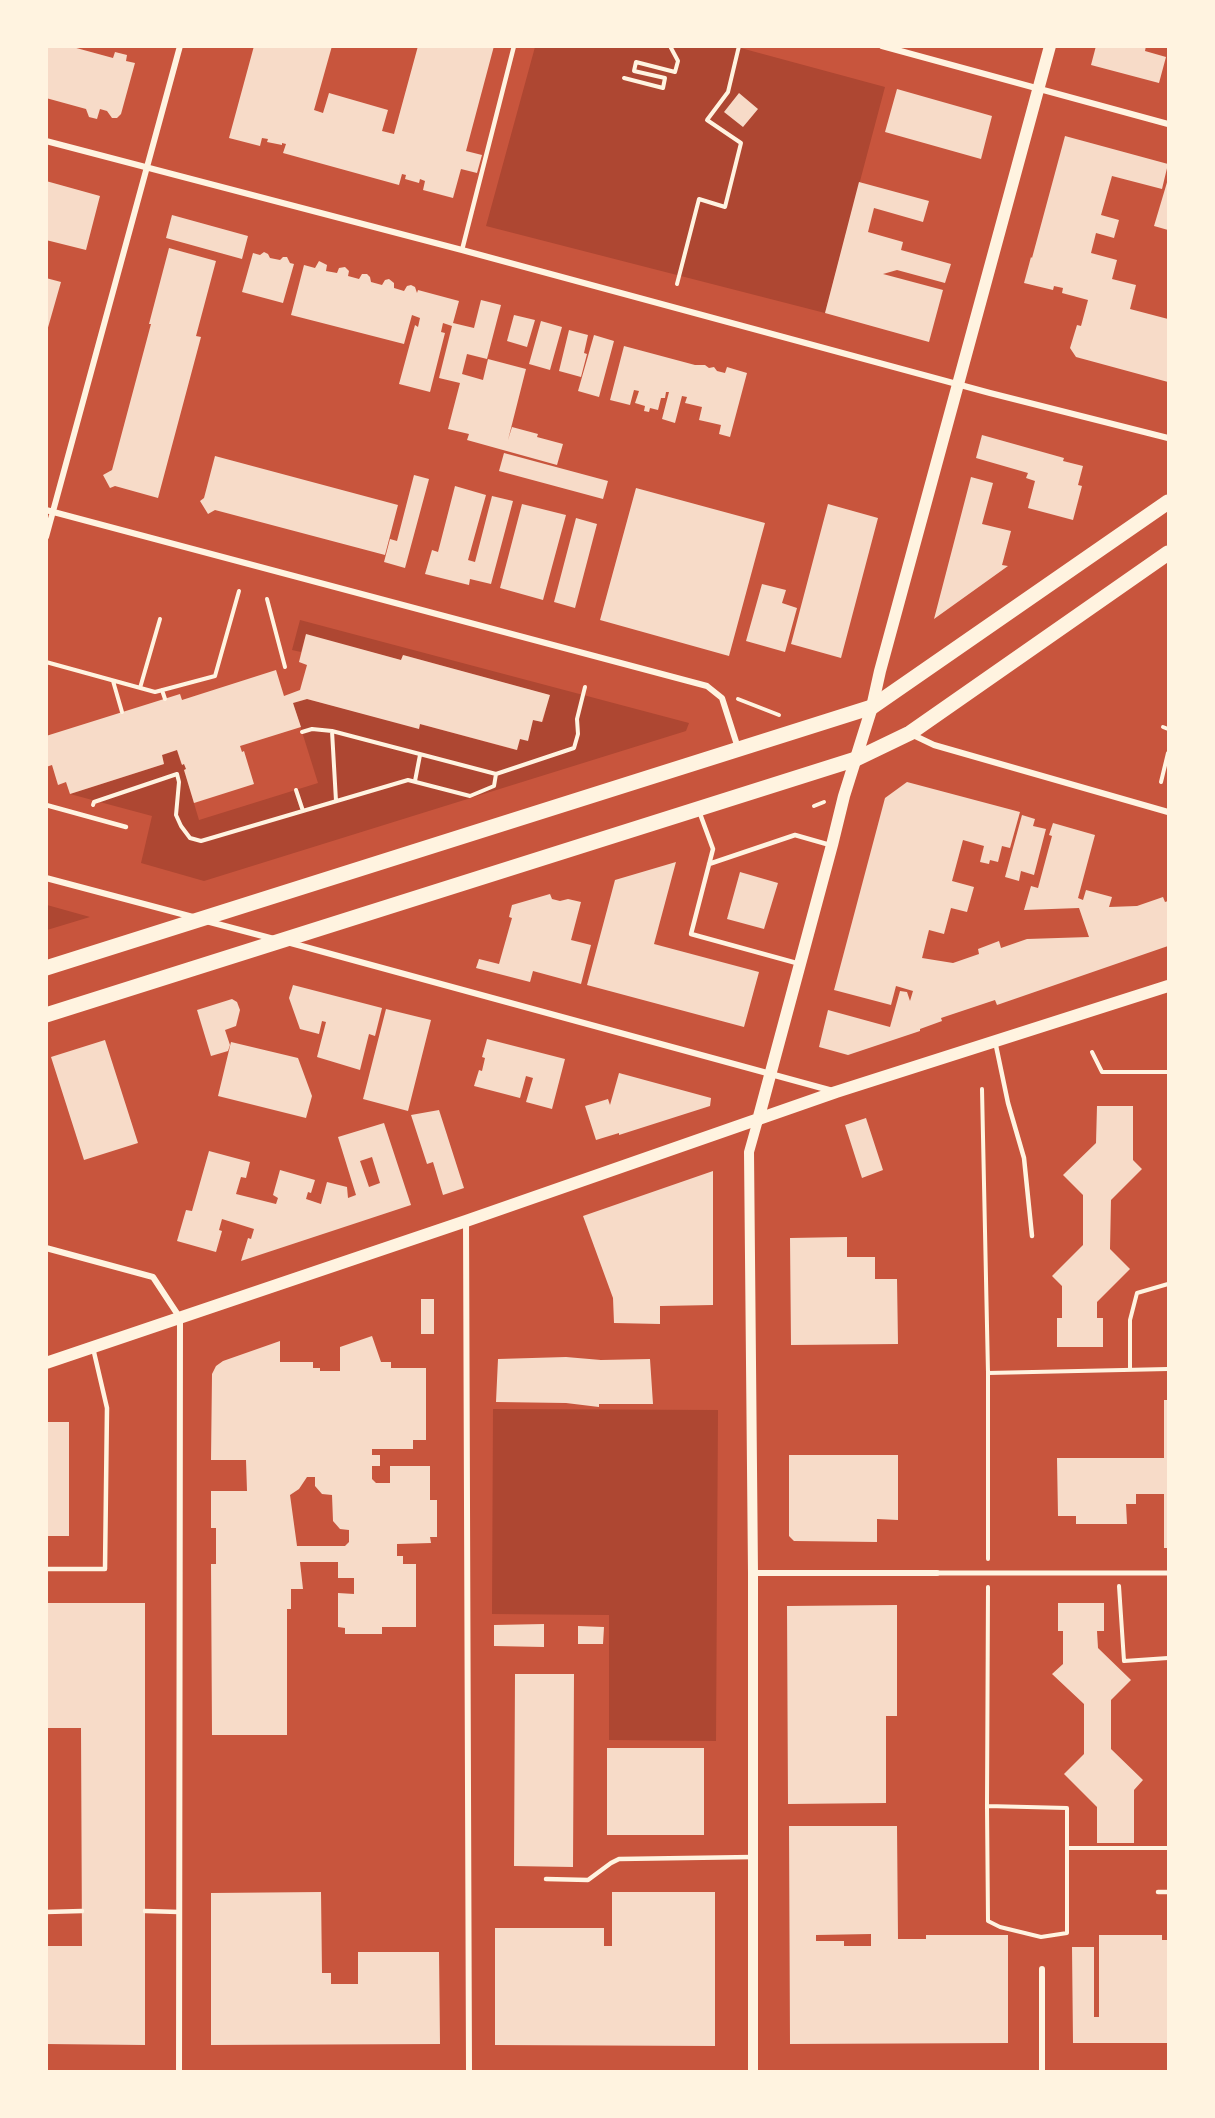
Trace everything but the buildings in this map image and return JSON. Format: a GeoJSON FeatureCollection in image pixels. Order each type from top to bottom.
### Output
{"type":"FeatureCollection","features":[{"type":"Feature","properties":{"kind":"main road"},"geometry":{"type":"LineString","coordinates":[[758,1120],[844,796],[872,707],[886,648],[1050,46]]}},
{"type":"Feature","properties":{"kind":"main road"},"geometry":{"type":"LineString","coordinates":[[46,968],[872,707],[1168,502]]}},
{"type":"Feature","properties":{"kind":"main road"},"geometry":{"type":"LineString","coordinates":[[46,1015],[856,759],[910,733],[1168,554]]}},
{"type":"Feature","properties":{"kind":"main road"},"geometry":{"type":"LineString","coordinates":[[46,1363],[466,1221],[836,1092],[1168,986]]}},
{"type":"Feature","properties":{"kind":"street"},"geometry":{"type":"LineString","coordinates":[[46,537],[50,511],[180,46]]}},
{"type":"Feature","properties":{"kind":"street"},"geometry":{"type":"LineString","coordinates":[[882,46],[1168,124]]}},
{"type":"Feature","properties":{"kind":"street"},"geometry":{"type":"LineString","coordinates":[[46,141],[1168,438]]}},
{"type":"Feature","properties":{"kind":"street"},"geometry":{"type":"LineString","coordinates":[[50,511],[707,686],[722,698],[739,750]]}},
{"type":"Feature","properties":{"kind":"street"},"geometry":{"type":"LineString","coordinates":[[910,733],[934,745],[1168,812]]}},
{"type":"Feature","properties":{"kind":"street"},"geometry":{"type":"LineString","coordinates":[[46,878],[836,1092]]}},
{"type":"Feature","properties":{"kind":"street"},"geometry":{"type":"LineString","coordinates":[[753,2072],[753,1573],[749,1152],[758,1120]]}},
{"type":"Feature","properties":{"kind":"street"},"geometry":{"type":"LineString","coordinates":[[466,1221],[469,2072]]}},
{"type":"Feature","properties":{"kind":"street"},"geometry":{"type":"LineString","coordinates":[[46,1248],[153,1276],[180,1318],[179,2072]]}},
{"type":"Feature","properties":{"kind":"street"},"geometry":{"type":"LineString","coordinates":[[753,1573],[1168,1573]]}},
{"type":"Feature","properties":{"kind":"street"},"geometry":{"type":"LineString","coordinates":[[1042,1969],[1042,2072]]}},
{"type":"Feature","properties":{"kind":"lane"},"geometry":{"type":"LineString","coordinates":[[462,250],[514,46]]}},
{"type":"Feature","properties":{"kind":"lane"},"geometry":{"type":"LineString","coordinates":[[46,805],[126,827]]}},
{"type":"Feature","properties":{"kind":"lane"},"geometry":{"type":"LineString","coordinates":[[698,809],[712,849],[691,934],[800,964]]}},
{"type":"Feature","properties":{"kind":"lane"},"geometry":{"type":"LineString","coordinates":[[709,864],[795,835],[832,846]]}},
{"type":"Feature","properties":{"kind":"lane"},"geometry":{"type":"LineString","coordinates":[[995,1041],[1008,1103],[1024,1158],[1032,1236]]}},
{"type":"Feature","properties":{"kind":"lane"},"geometry":{"type":"LineString","coordinates":[[46,1569],[105,1569],[107,1408],[93,1348]]}},
{"type":"Feature","properties":{"kind":"lane"},"geometry":{"type":"LineString","coordinates":[[546,1879],[588,1880],[611,1863],[619,1860],[753,1857]]}},
{"type":"Feature","properties":{"kind":"lane"},"geometry":{"type":"LineString","coordinates":[[1158,1892],[1168,1892]]}},
{"type":"Feature","properties":{"kind":"lane"},"geometry":{"type":"LineString","coordinates":[[46,1912],[82,1911]]}},
{"type":"Feature","properties":{"kind":"lane"},"geometry":{"type":"LineString","coordinates":[[146,1911],[179,1912]]}},
{"type":"Feature","properties":{"kind":"path"},"geometry":{"type":"LineString","coordinates":[[624,78],[663,88],[666,78],[634,70],[636,62],[675,72],[678,61],[670,46]]}},
{"type":"Feature","properties":{"kind":"path"},"geometry":{"type":"LineString","coordinates":[[677,284],[699,200],[725,207],[741,143],[707,120],[728,92],[739,46]]}},
{"type":"Feature","properties":{"kind":"path"},"geometry":{"type":"LineString","coordinates":[[46,662],[155,692],[215,676],[239,591]]}},
{"type":"Feature","properties":{"kind":"path"},"geometry":{"type":"LineString","coordinates":[[267,599],[285,667]]}},
{"type":"Feature","properties":{"kind":"path"},"geometry":{"type":"LineString","coordinates":[[140,688],[160,619]]}},
{"type":"Feature","properties":{"kind":"path"},"geometry":{"type":"LineString","coordinates":[[112,681],[122,712]]}},
{"type":"Feature","properties":{"kind":"path"},"geometry":{"type":"LineString","coordinates":[[707,686],[780,716]]}},
{"type":"Feature","properties":{"kind":"path"},"geometry":{"type":"LineString","coordinates":[[302,732],[312,729],[332,731],[496,774],[574,748],[585,687]]}},
{"type":"Feature","properties":{"kind":"path"},"geometry":{"type":"LineString","coordinates":[[162,690],[165,699]]}},
{"type":"Feature","properties":{"kind":"path"},"geometry":{"type":"LineString","coordinates":[[332,731],[336,801]]}},
{"type":"Feature","properties":{"kind":"path"},"geometry":{"type":"LineString","coordinates":[[1161,782],[1168,753]]}},
{"type":"Feature","properties":{"kind":"path"},"geometry":{"type":"LineString","coordinates":[[415,781],[420,755]]}},
{"type":"Feature","properties":{"kind":"path"},"geometry":{"type":"LineString","coordinates":[[88,817],[94,802],[177,774],[179,782],[176,815],[190,838],[201,841],[408,780],[470,796],[494,786],[496,774]]}},
{"type":"Feature","properties":{"kind":"path"},"geometry":{"type":"LineString","coordinates":[[296,790],[303,811]]}},
{"type":"Feature","properties":{"kind":"path"},"geometry":{"type":"LineString","coordinates":[[1092,1052],[1102,1072],[1168,1072]]}},
{"type":"Feature","properties":{"kind":"path"},"geometry":{"type":"LineString","coordinates":[[982,1089],[988,1372],[987,1806],[988,1921],[1000,1927],[1041,1937],[1067,1933],[1067,1808],[987,1806]]}},
{"type":"Feature","properties":{"kind":"path"},"geometry":{"type":"LineString","coordinates":[[1130,1370],[1130,1320],[1137,1293],[1168,1284]]}},
{"type":"Feature","properties":{"kind":"path"},"geometry":{"type":"LineString","coordinates":[[988,1372],[1168,1370]]}},
{"type":"Feature","properties":{"kind":"path"},"geometry":{"type":"LineString","coordinates":[[1118,1573],[1124,1661],[1168,1658]]}},
{"type":"Feature","properties":{"kind":"path"},"geometry":{"type":"LineString","coordinates":[[1068,1848],[1168,1848]]}},
{"type":"Feature","properties":{"kind":"shaded area"},"geometry":{"type":"Polygon","coordinates":[[[535,47],[737,47],[885,87],[825,313],[486,226],[535,47]]]}},
{"type":"Feature","properties":{"kind":"shaded area"},"geometry":{"type":"Polygon","coordinates":[[[300,620],[689,723],[686,731],[204,881],[141,863],[152,816],[70,794],[164,764],[162,755],[177,750],[181,764],[184,764],[186,769],[184,770],[199,820],[318,783],[293,703],[307,699],[419,728],[420,724],[516,750],[520,739],[528,740],[533,720],[543,722],[549,695],[403,655],[401,660],[306,635],[301,652],[292,650],[300,620]]]}},
{"type":"Feature","properties":{"kind":"shaded area"},"geometry":{"type":"Polygon","coordinates":[[[47,905],[90,917],[47,930],[47,905]]]}},
{"type":"Feature","properties":{"kind":"shaded area"},"geometry":{"type":"Polygon","coordinates":[[[493,1409],[718,1410],[716,1741],[609,1740],[609,1615],[492,1614],[493,1409]]]}}]}
